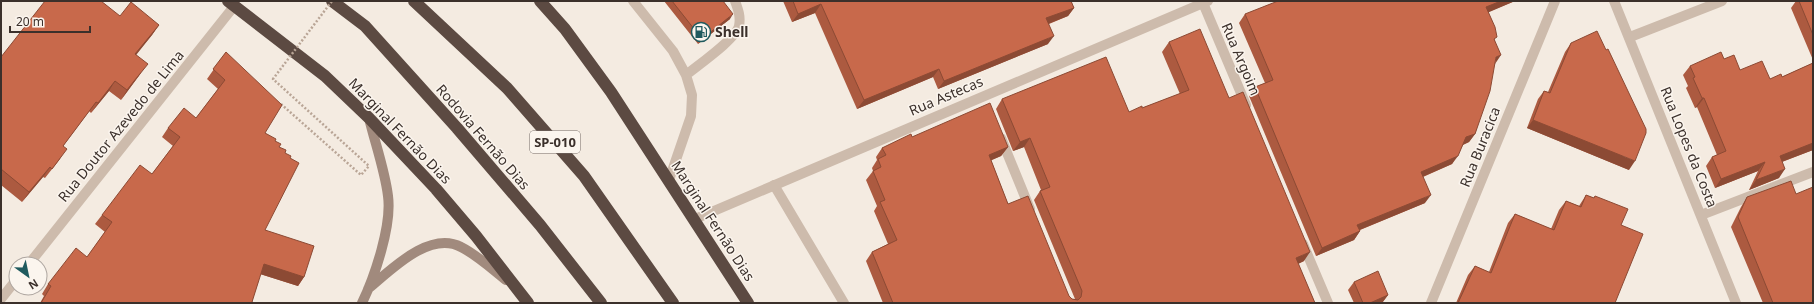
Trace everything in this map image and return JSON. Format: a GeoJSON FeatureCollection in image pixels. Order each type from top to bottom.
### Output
{"type":"FeatureCollection","features":[{"type":"Feature","properties":{"kind":"highway","name":"Rodovia Fernão Dias"},"geometry":{"type":"LineString","coordinates":[[332,1],[364,26],[456,128],[540,225],[601,303]]}},
{"type":"Feature","properties":{"kind":"highway","name":"SP-010"},"geometry":{"type":"LineString","coordinates":[[414,1],[507,88],[584,176],[673,303]]}},
{"type":"Feature","properties":{"kind":"highway","name":"Marginal Fernão Dias"},"geometry":{"type":"LineString","coordinates":[[540,1],[565,29],[611,92],[695,219],[748,303]]}},
{"type":"Feature","properties":{"kind":"highway","name":"Marginal Fernão Dias"},"geometry":{"type":"LineString","coordinates":[[232,3],[325,76],[369,118],[436,189],[476,236],[528,303]]}},
{"type":"Feature","properties":{"kind":"main road"},"geometry":{"type":"LineString","coordinates":[[362,303],[368,289],[388,223],[388,196],[369,118]]}},
{"type":"Feature","properties":{"kind":"main road"},"geometry":{"type":"LineString","coordinates":[[368,289],[416,251],[446,243],[461,246],[515,286]]}},
{"type":"Feature","properties":{"kind":"street"},"geometry":{"type":"LineString","coordinates":[[633,1],[673,51],[686,75],[692,95],[691,116],[669,180]]}},
{"type":"Feature","properties":{"kind":"street"},"geometry":{"type":"LineString","coordinates":[[686,75],[733,37],[739,27],[740,14],[736,1]]}},
{"type":"Feature","properties":{"kind":"street","name":"Rua Buracica"},"geometry":{"type":"LineString","coordinates":[[1431,303],[1555,1]]}},
{"type":"Feature","properties":{"kind":"street","name":"Rua Lopes da Costa"},"geometry":{"type":"LineString","coordinates":[[1614,1],[1736,303]]}},
{"type":"Feature","properties":{"kind":"street"},"geometry":{"type":"LineString","coordinates":[[1630,38],[1722,1]]}},
{"type":"Feature","properties":{"kind":"street","name":"Rua Astecas"},"geometry":{"type":"LineString","coordinates":[[695,219],[774,185],[985,99],[1206,2]]}},
{"type":"Feature","properties":{"kind":"street","name":"Rua Argoim"},"geometry":{"type":"LineString","coordinates":[[1206,2],[1249,113]]}},
{"type":"Feature","properties":{"kind":"street","name":"Rua Doutor Azevedo de Lima"},"geometry":{"type":"LineString","coordinates":[[34,256],[232,3]]}},
{"type":"Feature","properties":{"kind":"street"},"geometry":{"type":"LineString","coordinates":[[998,131],[1034,217]]}},
{"type":"Feature","properties":{"kind":"street"},"geometry":{"type":"LineString","coordinates":[[1701,215],[1813,172]]}},
{"type":"Feature","properties":{"kind":"street"},"geometry":{"type":"LineString","coordinates":[[774,185],[844,303]]}},
{"type":"Feature","properties":{"kind":"street"},"geometry":{"type":"LineString","coordinates":[[1300,237],[1328,303]]}},
{"type":"Feature","properties":{"kind":"street"},"geometry":{"type":"LineString","coordinates":[[1,299],[8,290]]}},
{"type":"Feature","properties":{"kind":"path"},"geometry":{"type":"LineString","coordinates":[[276,99],[361,175],[369,166],[273,79],[332,1]]}},
{"type":"Feature","properties":{"kind":"building"},"geometry":{"type":"Polygon","coordinates":[[[45,1],[101,1],[120,16],[131,2],[159,25],[135,54],[148,64],[127,90],[115,81],[98,103],[96,102],[63,146],[67,149],[52,169],[50,167],[29,192],[1,169],[1,57],[45,1]]]}},
{"type":"Feature","properties":{"kind":"building","name":"Shell"},"geometry":{"type":"Polygon","coordinates":[[[672,1],[723,1],[733,14],[702,39],[672,1]]]}},
{"type":"Feature","properties":{"kind":"building"},"geometry":{"type":"Polygon","coordinates":[[[793,1],[1071,1],[1074,8],[1046,18],[1054,36],[944,81],[939,69],[864,100],[821,4],[798,14],[793,1]]]}},
{"type":"Feature","properties":{"kind":"building"},"geometry":{"type":"Polygon","coordinates":[[[1278,1],[1501,1],[1486,7],[1495,27],[1497,37],[1494,39],[1501,55],[1496,57],[1490,91],[1475,134],[1466,137],[1458,156],[1421,172],[1431,195],[1357,225],[1360,231],[1322,248],[1255,87],[1273,80],[1245,14],[1278,1]]]}},
{"type":"Feature","properties":{"kind":"building"},"geometry":{"type":"Polygon","coordinates":[[[1799,1],[1813,1],[1813,35],[1799,1]]]}},
{"type":"Feature","properties":{"kind":"building"},"geometry":{"type":"Polygon","coordinates":[[[1200,29],[1229,98],[1243,92],[1310,252],[1296,258],[1315,303],[893,303],[872,252],[897,240],[880,202],[885,200],[873,171],[881,167],[878,159],[886,155],[882,148],[911,134],[912,137],[990,103],[1008,147],[989,155],[1008,204],[1028,196],[1069,296],[1072,299],[1078,300],[1081,297],[1082,291],[1040,191],[1050,187],[1030,138],[1020,142],[1002,99],[1106,57],[1129,112],[1142,106],[1142,108],[1189,90],[1169,42],[1200,29]]]}},
{"type":"Feature","properties":{"kind":"building"},"geometry":{"type":"Polygon","coordinates":[[[1597,31],[1606,50],[1608,49],[1646,129],[1646,133],[1635,161],[1533,120],[1544,91],[1550,93],[1571,43],[1597,31]]]}},
{"type":"Feature","properties":{"kind":"building"},"geometry":{"type":"Polygon","coordinates":[[[226,52],[282,105],[265,133],[276,139],[275,141],[281,144],[279,147],[286,150],[285,153],[291,156],[290,158],[299,163],[265,230],[314,246],[304,277],[264,264],[252,302],[254,303],[41,303],[45,296],[48,296],[48,291],[51,286],[48,284],[76,248],[87,257],[112,222],[102,215],[140,165],[152,174],[180,137],[168,128],[184,108],[196,118],[225,80],[213,69],[226,52]]]}},
{"type":"Feature","properties":{"kind":"building"},"geometry":{"type":"Polygon","coordinates":[[[1721,52],[1724,59],[1734,55],[1740,70],[1762,61],[1770,79],[1781,74],[1782,77],[1813,63],[1813,143],[1780,156],[1785,169],[1756,180],[1765,162],[1721,179],[1712,157],[1726,151],[1704,98],[1702,98],[1693,78],[1695,77],[1690,66],[1721,52]]]}},
{"type":"Feature","properties":{"kind":"building"},"geometry":{"type":"Polygon","coordinates":[[[1791,181],[1796,194],[1813,187],[1813,303],[1773,303],[1738,217],[1747,197],[1791,181]]]}},
{"type":"Feature","properties":{"kind":"building"},"geometry":{"type":"Polygon","coordinates":[[[1586,195],[1594,198],[1595,196],[1628,209],[1621,225],[1643,234],[1615,303],[1458,303],[1475,266],[1491,273],[1515,214],[1554,230],[1566,201],[1581,207],[1586,195]]]}},
{"type":"Feature","properties":{"kind":"building"},"geometry":{"type":"Polygon","coordinates":[[[1378,271],[1388,295],[1370,303],[1363,303],[1354,282],[1378,271]]]}},
{"type":"Feature","properties":{"kind":"place","name":"Shell"},"geometry":{"type":"Point","coordinates":[701,32]}}]}
